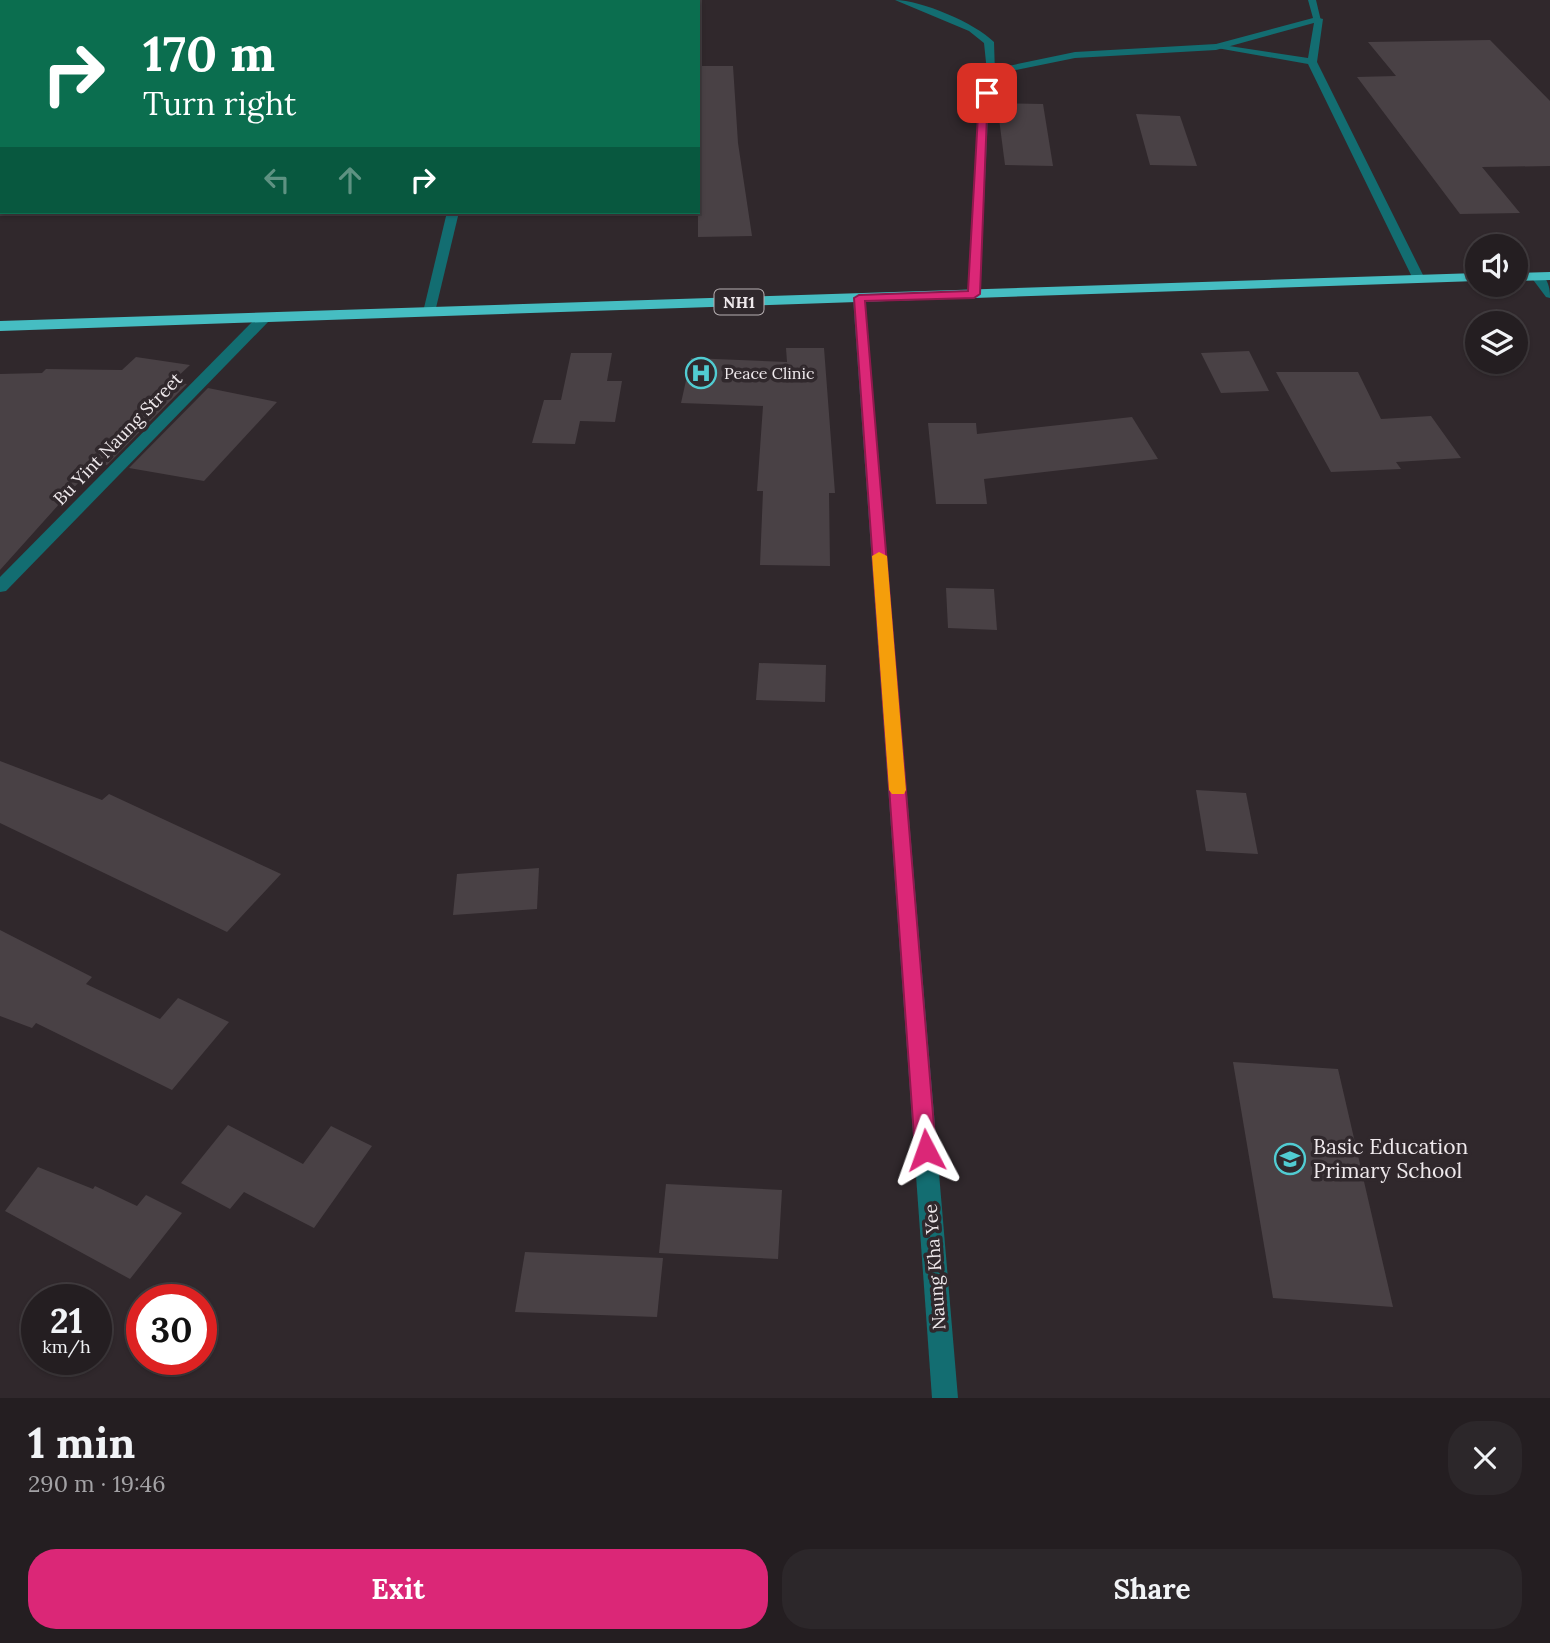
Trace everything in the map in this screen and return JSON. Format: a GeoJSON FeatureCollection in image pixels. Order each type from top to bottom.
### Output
{"type":"FeatureCollection","features":[{"type":"Feature","properties":{"kind":"highway","name":"NH1"},"geometry":{"type":"LineString","coordinates":[[0,326],[1465,277]]}},
{"type":"Feature","properties":{"kind":"street"},"geometry":{"type":"LineString","coordinates":[[898,0],[972,29],[989,42],[992,72],[983,115],[974,294]]}},
{"type":"Feature","properties":{"kind":"street"},"geometry":{"type":"LineString","coordinates":[[1312,0],[1318,19],[1312,62],[1418,277]]}},
{"type":"Feature","properties":{"kind":"street"},"geometry":{"type":"LineString","coordinates":[[992,72],[1075,55],[1216,47],[1318,19]]}},
{"type":"Feature","properties":{"kind":"street"},"geometry":{"type":"LineString","coordinates":[[1216,47],[1312,62]]}},
{"type":"Feature","properties":{"kind":"street"},"geometry":{"type":"LineString","coordinates":[[429,312],[453,214]]}},
{"type":"Feature","properties":{"kind":"street"},"geometry":{"type":"LineString","coordinates":[[1543,276],[1550,294]]}},
{"type":"Feature","properties":{"kind":"street","name":"Naung Kha Yee"},"geometry":{"type":"LineString","coordinates":[[859,298],[945,1398]]}},
{"type":"Feature","properties":{"kind":"street","name":"Bu Yint Naung Street"},"geometry":{"type":"LineString","coordinates":[[0,587],[264,318]]}},
{"type":"Feature","properties":{"kind":"building"},"geometry":{"type":"Polygon","coordinates":[[[1490,40],[1550,101],[1550,166],[1482,167],[1520,213],[1460,214],[1357,77],[1396,76],[1368,42],[1490,40]]]}},
{"type":"Feature","properties":{"kind":"building"},"geometry":{"type":"Polygon","coordinates":[[[700,66],[733,66],[738,143],[752,236],[698,237],[700,66]]]}},
{"type":"Feature","properties":{"kind":"building"},"geometry":{"type":"Polygon","coordinates":[[[997,103],[1043,104],[1053,166],[1005,165],[997,103]]]}},
{"type":"Feature","properties":{"kind":"building"},"geometry":{"type":"Polygon","coordinates":[[[1136,114],[1180,116],[1197,166],[1150,165],[1136,114]]]}},
{"type":"Feature","properties":{"kind":"building"},"geometry":{"type":"Polygon","coordinates":[[[786,348],[824,348],[835,493],[829,493],[830,566],[760,565],[763,491],[757,491],[763,406],[681,403],[691,358],[787,362],[786,348]]]}},
{"type":"Feature","properties":{"kind":"building"},"geometry":{"type":"Polygon","coordinates":[[[1249,351],[1269,391],[1221,393],[1201,353],[1249,351]]]}},
{"type":"Feature","properties":{"kind":"building"},"geometry":{"type":"Polygon","coordinates":[[[571,353],[612,353],[607,381],[622,381],[615,422],[580,421],[575,444],[532,443],[544,400],[561,400],[571,353]]]}},
{"type":"Feature","properties":{"kind":"building"},"geometry":{"type":"Polygon","coordinates":[[[136,357],[190,365],[173,381],[187,384],[107,465],[96,463],[0,570],[0,374],[42,373],[46,369],[122,370],[136,357]]]}},
{"type":"Feature","properties":{"kind":"building"},"geometry":{"type":"Polygon","coordinates":[[[1276,372],[1358,372],[1381,419],[1431,416],[1461,458],[1396,462],[1401,469],[1331,472],[1276,372]]]}},
{"type":"Feature","properties":{"kind":"building"},"geometry":{"type":"Polygon","coordinates":[[[208,388],[277,402],[204,481],[129,468],[208,388]]]}},
{"type":"Feature","properties":{"kind":"building"},"geometry":{"type":"Polygon","coordinates":[[[1132,417],[1158,459],[984,479],[987,504],[936,504],[928,423],[976,423],[977,434],[1132,417]]]}},
{"type":"Feature","properties":{"kind":"building"},"geometry":{"type":"Polygon","coordinates":[[[946,588],[994,589],[997,630],[948,628],[946,588]]]}},
{"type":"Feature","properties":{"kind":"building"},"geometry":{"type":"Polygon","coordinates":[[[759,663],[826,665],[825,702],[756,700],[759,663]]]}},
{"type":"Feature","properties":{"kind":"building"},"geometry":{"type":"Polygon","coordinates":[[[0,761],[102,800],[109,794],[281,874],[227,932],[0,823],[0,761]]]}},
{"type":"Feature","properties":{"kind":"building"},"geometry":{"type":"Polygon","coordinates":[[[1196,790],[1246,793],[1258,854],[1206,851],[1196,790]]]}},
{"type":"Feature","properties":{"kind":"building"},"geometry":{"type":"Polygon","coordinates":[[[539,868],[537,909],[453,915],[457,874],[539,868]]]}},
{"type":"Feature","properties":{"kind":"building"},"geometry":{"type":"Polygon","coordinates":[[[0,930],[92,977],[86,984],[160,1019],[178,998],[229,1022],[172,1090],[36,1023],[32,1028],[0,1016],[0,930]]]}},
{"type":"Feature","properties":{"kind":"building"},"geometry":{"type":"Polygon","coordinates":[[[1233,1062],[1338,1069],[1393,1307],[1273,1298],[1233,1062]]]}},
{"type":"Feature","properties":{"kind":"building"},"geometry":{"type":"Polygon","coordinates":[[[228,1125],[303,1164],[331,1126],[372,1146],[314,1228],[244,1192],[230,1209],[181,1183],[228,1125]]]}},
{"type":"Feature","properties":{"kind":"building"},"geometry":{"type":"Polygon","coordinates":[[[38,1167],[93,1189],[95,1186],[137,1206],[146,1195],[182,1213],[130,1279],[5,1211],[38,1167]]]}},
{"type":"Feature","properties":{"kind":"building"},"geometry":{"type":"Polygon","coordinates":[[[666,1184],[782,1190],[778,1259],[659,1253],[666,1184]]]}},
{"type":"Feature","properties":{"kind":"building"},"geometry":{"type":"Polygon","coordinates":[[[525,1252],[663,1258],[657,1317],[515,1312],[525,1252]]]}},
{"type":"Feature","properties":{"kind":"slow traffic"},"geometry":{"type":"LineString","coordinates":[[879,556],[898,790]]}},
{"type":"Feature","properties":{"kind":"place","name":"Peace Clinic"},"geometry":{"type":"Point","coordinates":[701,373]}},
{"type":"Feature","properties":{"kind":"place","name":"Basic Education Primary School"},"geometry":{"type":"Point","coordinates":[1290,1159]}},
{"type":"Feature","properties":{"kind":"route"},"geometry":{"type":"LineString","coordinates":[[926,1150],[859,298],[974,294],[983,115],[987,93]]}}]}
